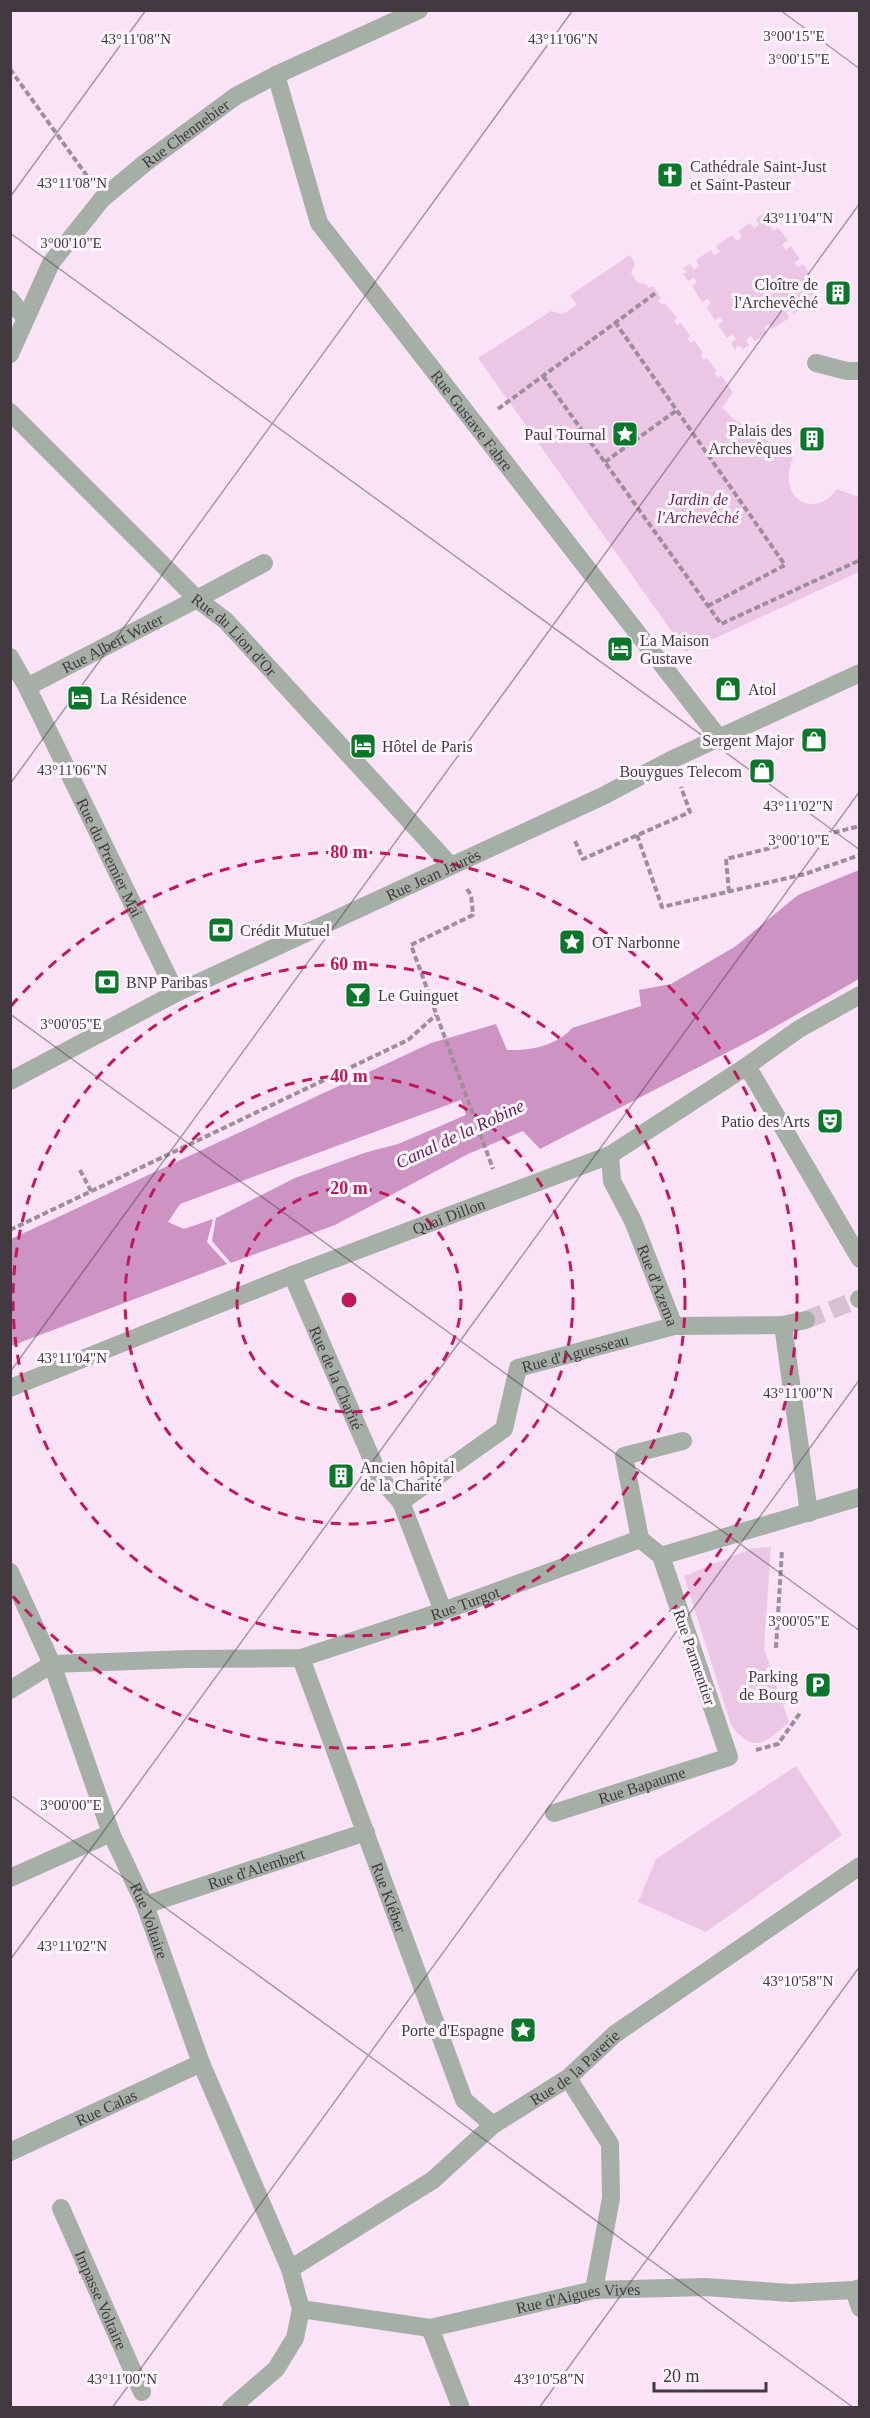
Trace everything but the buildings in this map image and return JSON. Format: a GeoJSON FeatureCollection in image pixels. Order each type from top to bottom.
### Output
{"type":"FeatureCollection","features":[{"type":"Feature","properties":{"kind":"street","name":"Rue Chennebier"},"geometry":{"type":"LineString","coordinates":[[10,354],[51,263],[102,199],[145,163],[236,96],[276,75],[419,10]]}},
{"type":"Feature","properties":{"kind":"street","name":"Rue Gustave Fabre"},"geometry":{"type":"LineString","coordinates":[[276,75],[319,223],[719,738]]}},
{"type":"Feature","properties":{"kind":"street"},"geometry":{"type":"LineString","coordinates":[[10,299],[25,318]]}},
{"type":"Feature","properties":{"kind":"street"},"geometry":{"type":"LineString","coordinates":[[816,363],[847,371],[860,371]]}},
{"type":"Feature","properties":{"kind":"street","name":"Rue du Lion d'Or"},"geometry":{"type":"LineString","coordinates":[[10,412],[197,599],[226,621],[451,866]]}},
{"type":"Feature","properties":{"kind":"street","name":"Rue Albert Water"},"geometry":{"type":"LineString","coordinates":[[27,687],[264,563]]}},
{"type":"Feature","properties":{"kind":"street","name":"Rue du Premier Mai"},"geometry":{"type":"LineString","coordinates":[[10,657],[27,687],[176,993]]}},
{"type":"Feature","properties":{"kind":"street","name":"Rue Jean Jaurès"},"geometry":{"type":"LineString","coordinates":[[10,1081],[176,993],[603,796],[719,738],[860,673]]}},
{"type":"Feature","properties":{"kind":"street","name":"Quai Dillon"},"geometry":{"type":"LineString","coordinates":[[10,1388],[292,1275],[610,1155],[747,1066],[799,1029],[860,995]]}},
{"type":"Feature","properties":{"kind":"street"},"geometry":{"type":"LineString","coordinates":[[747,1066],[860,1259]]}},
{"type":"Feature","properties":{"kind":"street","name":"Rue d'Azema"},"geometry":{"type":"LineString","coordinates":[[610,1155],[612,1181],[633,1221],[674,1326],[783,1325],[807,1320]]}},
{"type":"Feature","properties":{"kind":"street","name":"Rue de la Charité"},"geometry":{"type":"LineString","coordinates":[[292,1275],[380,1478],[401,1502],[443,1611]]}},
{"type":"Feature","properties":{"kind":"street"},"geometry":{"type":"LineString","coordinates":[[783,1325],[809,1513]]}},
{"type":"Feature","properties":{"kind":"street","name":"Rue d'Aguesseau"},"geometry":{"type":"LineString","coordinates":[[401,1502],[504,1429],[518,1368],[674,1326]]}},
{"type":"Feature","properties":{"kind":"street"},"geometry":{"type":"LineString","coordinates":[[683,1442],[624,1456],[640,1539],[661,1556],[860,1497]]}},
{"type":"Feature","properties":{"kind":"street","name":"Rue Turgot"},"geometry":{"type":"LineString","coordinates":[[52,1664],[301,1658],[443,1611],[640,1539]]}},
{"type":"Feature","properties":{"kind":"street","name":"Rue Parmentier"},"geometry":{"type":"LineString","coordinates":[[661,1556],[729,1757]]}},
{"type":"Feature","properties":{"kind":"street","name":"Rue Voltaire"},"geometry":{"type":"LineString","coordinates":[[10,1572],[52,1664],[111,1833],[145,1905],[201,2063],[290,2269],[301,2309]]}},
{"type":"Feature","properties":{"kind":"street","name":"Rue Kléber"},"geometry":{"type":"LineString","coordinates":[[301,1658],[464,2100],[493,2125]]}},
{"type":"Feature","properties":{"kind":"street"},"geometry":{"type":"LineString","coordinates":[[10,1690],[52,1664]]}},
{"type":"Feature","properties":{"kind":"street","name":"Rue Bapaume"},"geometry":{"type":"LineString","coordinates":[[554,1813],[729,1757]]}},
{"type":"Feature","properties":{"kind":"street","name":"Rue d'Alembert"},"geometry":{"type":"LineString","coordinates":[[145,1905],[366,1832]]}},
{"type":"Feature","properties":{"kind":"street"},"geometry":{"type":"LineString","coordinates":[[10,1878],[111,1833]]}},
{"type":"Feature","properties":{"kind":"street","name":"Rue de la Parerie"},"geometry":{"type":"LineString","coordinates":[[290,2269],[433,2180],[493,2125],[568,2078],[615,2034],[860,1866]]}},
{"type":"Feature","properties":{"kind":"street","name":"Rue Calas"},"geometry":{"type":"LineString","coordinates":[[11,2149],[201,2063]]}},
{"type":"Feature","properties":{"kind":"street"},"geometry":{"type":"LineString","coordinates":[[568,2078],[610,2144],[611,2198],[594,2289]]}},
{"type":"Feature","properties":{"kind":"street","name":"Impasse Voltaire"},"geometry":{"type":"LineString","coordinates":[[61,2208],[141,2392]]}},
{"type":"Feature","properties":{"kind":"street","name":"Rue d'Aigues Vives"},"geometry":{"type":"LineString","coordinates":[[301,2309],[430,2328],[594,2289],[705,2287],[858,2295]]}},
{"type":"Feature","properties":{"kind":"street"},"geometry":{"type":"LineString","coordinates":[[231,2408],[276,2369],[295,2338],[301,2309]]}},
{"type":"Feature","properties":{"kind":"street"},"geometry":{"type":"LineString","coordinates":[[430,2328],[461,2408]]}},
{"type":"Feature","properties":{"kind":"path"},"geometry":{"type":"LineString","coordinates":[[10,69],[89,179]]}},
{"type":"Feature","properties":{"kind":"path"},"geometry":{"type":"LineString","coordinates":[[476,424],[657,292]]}},
{"type":"Feature","properties":{"kind":"path"},"geometry":{"type":"LineString","coordinates":[[615,322],[785,565],[708,606]]}},
{"type":"Feature","properties":{"kind":"path"},"geometry":{"type":"LineString","coordinates":[[543,376],[721,624],[860,560]]}},
{"type":"Feature","properties":{"kind":"path"},"geometry":{"type":"LineString","coordinates":[[604,462],[677,410]]}},
{"type":"Feature","properties":{"kind":"path"},"geometry":{"type":"LineString","coordinates":[[574,839],[583,859],[690,812]]}},
{"type":"Feature","properties":{"kind":"path"},"geometry":{"type":"LineString","coordinates":[[729,892],[726,859],[860,826]]}},
{"type":"Feature","properties":{"kind":"path"},"geometry":{"type":"LineString","coordinates":[[637,836],[662,907],[805,874],[860,855]]}},
{"type":"Feature","properties":{"kind":"path"},"geometry":{"type":"LineString","coordinates":[[472,915],[411,945],[495,1176]]}},
{"type":"Feature","properties":{"kind":"path"},"geometry":{"type":"LineString","coordinates":[[10,1230],[408,1040],[435,1015]]}},
{"type":"Feature","properties":{"kind":"path"},"geometry":{"type":"LineString","coordinates":[[80,1170],[91,1191]]}},
{"type":"Feature","properties":{"kind":"path"},"geometry":{"type":"LineString","coordinates":[[776,1648],[782,1550],[809,1513]]}},
{"type":"Feature","properties":{"kind":"path"},"geometry":{"type":"LineString","coordinates":[[729,1757],[778,1744],[800,1713]]}},
{"type":"Feature","properties":{"kind":"green space"},"geometry":{"type":"Polygon","coordinates":[[[764,213],[763,217],[768,219],[770,215],[775,222],[770,226],[773,231],[778,228],[788,240],[782,245],[786,250],[791,246],[800,259],[794,263],[798,267],[803,264],[812,277],[807,281],[811,286],[816,282],[821,290],[817,290],[816,295],[821,296],[813,301],[809,296],[804,300],[807,305],[794,314],[791,309],[786,312],[789,318],[772,329],[768,324],[764,328],[767,333],[755,341],[751,336],[746,340],[749,345],[742,350],[742,347],[737,346],[735,350],[731,343],[736,339],[732,334],[727,338],[718,325],[723,321],[720,317],[715,320],[706,307],[711,304],[708,299],[702,302],[692,286],[697,282],[694,278],[688,281],[683,273],[686,273],[686,270],[682,269],[690,264],[694,270],[699,266],[696,260],[711,250],[714,256],[720,252],[716,246],[732,235],[737,241],[742,237],[738,231],[750,223],[754,228],[759,225],[756,219],[764,213]]]}},
{"type":"Feature","properties":{"kind":"green space","name":"Jardin de l'Archevêché"},"geometry":{"type":"Polygon","coordinates":[[[630,255],[635,264],[631,273],[637,282],[646,284],[649,288],[653,286],[661,298],[658,301],[662,305],[665,303],[677,318],[674,321],[677,325],[681,323],[690,336],[687,338],[691,343],[694,340],[703,353],[701,356],[704,360],[707,358],[717,371],[714,373],[718,378],[721,375],[733,392],[722,408],[735,420],[793,458],[789,472],[789,484],[793,494],[808,504],[818,503],[828,498],[837,489],[859,497],[859,572],[687,651],[687,653],[478,358],[551,311],[563,314],[577,305],[570,295],[630,255]]]}},
{"type":"Feature","properties":{"kind":"green space"},"geometry":{"type":"Polygon","coordinates":[[[771,1547],[764,1648],[789,1722],[773,1736],[760,1743],[753,1743],[746,1740],[731,1725],[684,1576],[753,1548],[771,1547]]]}},
{"type":"Feature","properties":{"kind":"green space"},"geometry":{"type":"Polygon","coordinates":[[[796,1766],[842,1835],[706,1932],[638,1902],[656,1859],[796,1766]]]}},
{"type":"Feature","properties":{"kind":"water","name":"Canal de la Robine"},"geometry":{"type":"Polygon","coordinates":[[[859,870],[859,979],[757,1037],[540,1149],[523,1131],[468,1154],[335,1225],[231,1263],[212,1241],[216,1218],[295,1178],[364,1153],[398,1144],[466,1115],[461,1100],[180,1204],[168,1222],[184,1229],[213,1219],[207,1242],[227,1264],[11,1346],[11,1239],[431,1043],[496,1024],[507,1050],[525,1050],[550,1043],[572,1028],[641,1006],[639,990],[671,984],[736,946],[798,895],[859,870]]]}},
{"type":"Feature","properties":{"kind":"tunnel"},"geometry":{"type":"LineString","coordinates":[[806,1320],[859,1299]]}},
{"type":"Feature","properties":{"kind":"place","name":"Cathédrale Saint-Just et Saint-Pasteur"},"geometry":{"type":"Point","coordinates":[670,175]}},
{"type":"Feature","properties":{"kind":"place","name":"Cloître de l'Archevêché"},"geometry":{"type":"Point","coordinates":[838,293]}},
{"type":"Feature","properties":{"kind":"place","name":"Paul Tournal"},"geometry":{"type":"Point","coordinates":[625,434]}},
{"type":"Feature","properties":{"kind":"place","name":"Palais des Archevêques"},"geometry":{"type":"Point","coordinates":[812,439]}},
{"type":"Feature","properties":{"kind":"place","name":"La Maison Gustave"},"geometry":{"type":"Point","coordinates":[620,649]}},
{"type":"Feature","properties":{"kind":"place","name":"Atol"},"geometry":{"type":"Point","coordinates":[728,689]}},
{"type":"Feature","properties":{"kind":"place","name":"La Résidence"},"geometry":{"type":"Point","coordinates":[80,698]}},
{"type":"Feature","properties":{"kind":"place","name":"Sergent Major"},"geometry":{"type":"Point","coordinates":[814,740]}},
{"type":"Feature","properties":{"kind":"place","name":"Hôtel de Paris"},"geometry":{"type":"Point","coordinates":[363,746]}},
{"type":"Feature","properties":{"kind":"place","name":"Bouygues Telecom"},"geometry":{"type":"Point","coordinates":[762,771]}},
{"type":"Feature","properties":{"kind":"place","name":"Crédit Mutuel"},"geometry":{"type":"Point","coordinates":[221,930]}},
{"type":"Feature","properties":{"kind":"place","name":"OT Narbonne"},"geometry":{"type":"Point","coordinates":[572,942]}},
{"type":"Feature","properties":{"kind":"place","name":"BNP Paribas"},"geometry":{"type":"Point","coordinates":[107,982]}},
{"type":"Feature","properties":{"kind":"place","name":"Le Guinguet"},"geometry":{"type":"Point","coordinates":[358,995]}},
{"type":"Feature","properties":{"kind":"place","name":"Patio des Arts"},"geometry":{"type":"Point","coordinates":[830,1121]}},
{"type":"Feature","properties":{"kind":"place","name":"Ancien hôpital de la Charité"},"geometry":{"type":"Point","coordinates":[341,1476]}},
{"type":"Feature","properties":{"kind":"place","name":"Parking de Bourg"},"geometry":{"type":"Point","coordinates":[818,1685]}},
{"type":"Feature","properties":{"kind":"place","name":"Porte d'Espagne"},"geometry":{"type":"Point","coordinates":[523,2030]}}]}
